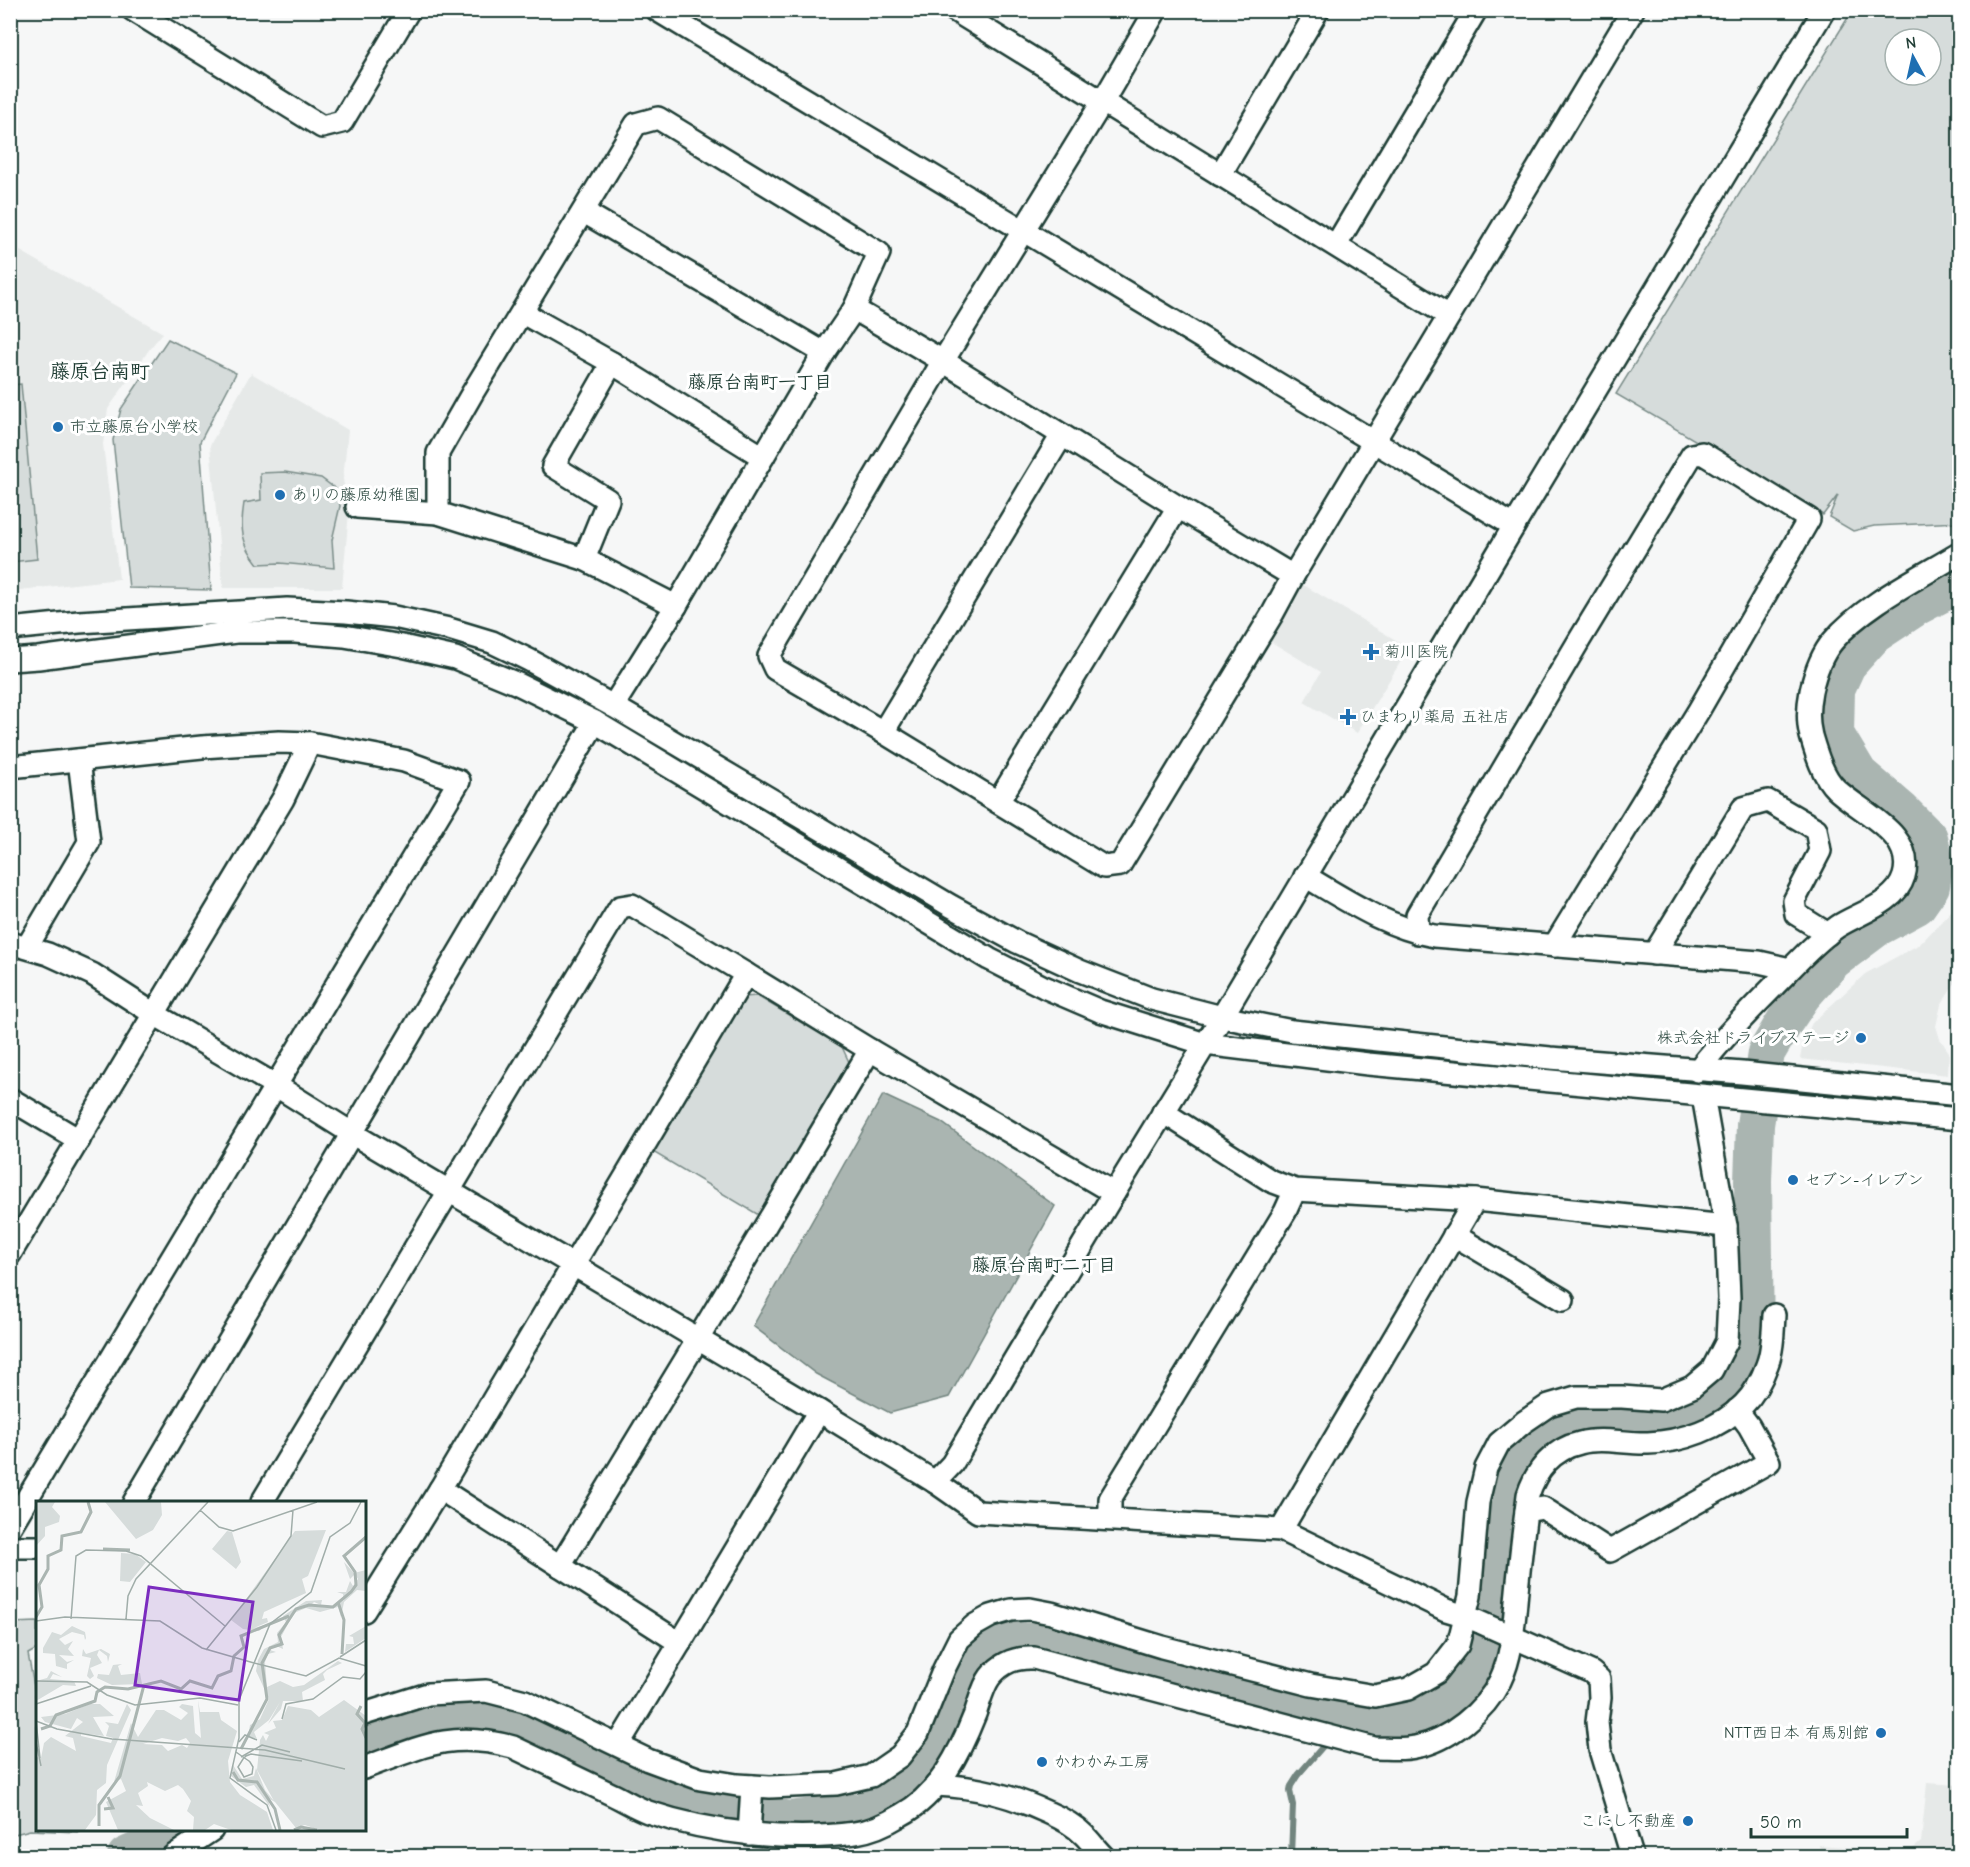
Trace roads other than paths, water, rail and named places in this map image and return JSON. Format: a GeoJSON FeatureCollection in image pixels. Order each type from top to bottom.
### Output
{"type":"FeatureCollection","features":[{"type":"Feature","properties":{"kind":"street"},"geometry":{"type":"LineString","coordinates":[[133,10],[322,127],[342,122],[409,10]]}},
{"type":"Feature","properties":{"kind":"street"},"geometry":{"type":"LineString","coordinates":[[657,10],[1514,526]]}},
{"type":"Feature","properties":{"kind":"street"},"geometry":{"type":"LineString","coordinates":[[954,10],[1449,315]]}},
{"type":"Feature","properties":{"kind":"street"},"geometry":{"type":"LineString","coordinates":[[1156,10],[1103,101],[943,361],[769,657],[775,669],[1104,867],[1120,865],[1267,624],[1293,576],[1633,10]]}},
{"type":"Feature","properties":{"kind":"street"},"geometry":{"type":"LineString","coordinates":[[1220,175],[1318,10]]}},
{"type":"Feature","properties":{"kind":"street"},"geometry":{"type":"LineString","coordinates":[[1336,245],[1476,10]]}},
{"type":"Feature","properties":{"kind":"street"},"geometry":{"type":"LineString","coordinates":[[935,1482],[952,1464],[1114,1192],[1222,1017],[1824,10]]}},
{"type":"Feature","properties":{"kind":"street"},"geometry":{"type":"LineString","coordinates":[[438,513],[438,453],[636,124],[657,118],[879,253],[854,309],[824,353],[676,606],[613,706]]}},
{"type":"Feature","properties":{"kind":"street"},"geometry":{"type":"LineString","coordinates":[[584,212],[824,353]]}},
{"type":"Feature","properties":{"kind":"street"},"geometry":{"type":"LineString","coordinates":[[854,309],[943,361],[1293,576]]}},
{"type":"Feature","properties":{"kind":"street"},"geometry":{"type":"LineString","coordinates":[[522,313],[612,363],[763,457]]}},
{"type":"Feature","properties":{"kind":"street"},"geometry":{"type":"LineString","coordinates":[[584,560],[608,500],[553,466],[612,363]]}},
{"type":"Feature","properties":{"kind":"street"},"geometry":{"type":"LineString","coordinates":[[883,732],[1062,435]]}},
{"type":"Feature","properties":{"kind":"street"},"geometry":{"type":"LineString","coordinates":[[1418,933],[1417,915],[1574,649],[1692,455],[1702,453],[1809,519],[1699,710],[1554,946]]}},
{"type":"Feature","properties":{"kind":"street"},"geometry":{"type":"LineString","coordinates":[[357,507],[438,513],[584,560],[676,606]]}},
{"type":"Feature","properties":{"kind":"street"},"geometry":{"type":"LineString","coordinates":[[998,802],[1178,507]]}},
{"type":"Feature","properties":{"kind":"street"},"geometry":{"type":"LineString","coordinates":[[1697,1071],[1721,1039],[1790,969],[1828,934],[1896,892],[1904,877],[1906,863],[1903,849],[1892,834],[1833,787],[1815,750],[1809,730],[1808,706],[1819,663],[1832,642],[1851,623],[1889,596],[1959,553]]}},
{"type":"Feature","properties":{"kind":"street"},"geometry":{"type":"LineString","coordinates":[[10,629],[79,622],[288,609],[394,617],[449,629],[492,642],[613,706],[951,906],[1017,942],[1080,971],[1152,999],[1222,1017],[1304,1032],[1550,1058],[1742,1073],[1959,1095]]}},
{"type":"Feature","properties":{"kind":"street"},"geometry":{"type":"LineString","coordinates":[[10,660],[236,632],[294,632],[344,636],[455,658],[518,684],[595,722],[989,959],[1044,987],[1100,1011],[1204,1044],[1368,1065],[1774,1104],[1959,1119]]}},
{"type":"Feature","properties":{"kind":"street"},"geometry":{"type":"LineString","coordinates":[[135,1501],[595,722]]}},
{"type":"Feature","properties":{"kind":"street"},"geometry":{"type":"LineString","coordinates":[[10,767],[202,747],[279,742],[310,743],[361,751],[404,761],[459,781],[10,1527]]}},
{"type":"Feature","properties":{"kind":"street"},"geometry":{"type":"LineString","coordinates":[[10,1254],[283,799],[310,743]]}},
{"type":"Feature","properties":{"kind":"street"},"geometry":{"type":"LineString","coordinates":[[78,760],[89,842],[19,945],[48,954],[92,974],[353,1134],[819,1411],[935,1482],[978,1512],[1281,1530],[1446,1610],[1509,1634],[1591,1672],[1599,1679],[1600,1698],[1597,1722],[1600,1750],[1632,1857]]}},
{"type":"Feature","properties":{"kind":"street"},"geometry":{"type":"LineString","coordinates":[[1654,954],[1743,808],[1768,801],[1815,829],[1820,851],[1794,901],[1796,914],[1828,934]]}},
{"type":"Feature","properties":{"kind":"street"},"geometry":{"type":"LineString","coordinates":[[1305,876],[1385,922],[1418,933],[1760,962],[1790,969]]}},
{"type":"Feature","properties":{"kind":"street"},"geometry":{"type":"LineString","coordinates":[[263,1501],[620,908],[632,905],[870,1050],[1114,1192]]}},
{"type":"Feature","properties":{"kind":"street"},"geometry":{"type":"LineString","coordinates":[[366,1608],[440,1489],[746,974]]}},
{"type":"Feature","properties":{"kind":"street"},"geometry":{"type":"LineString","coordinates":[[560,1566],[870,1050]]}},
{"type":"Feature","properties":{"kind":"street"},"geometry":{"type":"LineString","coordinates":[[366,1713],[428,1694],[486,1691],[525,1701],[648,1760],[700,1779],[751,1790],[836,1784],[871,1776],[900,1756],[918,1733],[950,1653],[959,1639],[975,1625],[991,1616],[1011,1610],[1030,1609],[1051,1613],[1162,1647],[1311,1685],[1375,1695],[1408,1689],[1436,1673],[1458,1645],[1471,1618],[1470,1596],[1478,1502],[1486,1468],[1499,1443],[1549,1405],[1576,1397],[1661,1400],[1692,1387],[1712,1370],[1727,1341],[1729,1298],[1726,1226],[1703,1096]]}},
{"type":"Feature","properties":{"kind":"street"},"geometry":{"type":"LineString","coordinates":[[10,1099],[79,1140]]}},
{"type":"Feature","properties":{"kind":"street"},"geometry":{"type":"LineString","coordinates":[[1163,1112],[1271,1181],[1295,1190],[1475,1200],[1726,1226]]}},
{"type":"Feature","properties":{"kind":"street"},"geometry":{"type":"LineString","coordinates":[[1110,1520],[1110,1499],[1285,1212],[1295,1190]]}},
{"type":"Feature","properties":{"kind":"street"},"geometry":{"type":"LineString","coordinates":[[1281,1530],[1475,1200]]}},
{"type":"Feature","properties":{"kind":"street"},"geometry":{"type":"LineString","coordinates":[[1455,1235],[1563,1300]]}},
{"type":"Feature","properties":{"kind":"street"},"geometry":{"type":"LineString","coordinates":[[366,1767],[440,1742],[469,1739],[491,1741],[513,1747],[647,1811],[690,1822],[788,1836],[857,1833],[903,1814],[936,1785],[954,1761],[963,1744],[989,1678],[998,1668],[1011,1660],[1022,1658],[1034,1658],[1374,1748],[1418,1747],[1446,1735],[1477,1711],[1491,1697],[1500,1681],[1526,1511],[1533,1480],[1549,1459],[1564,1448],[1582,1442],[1647,1444],[1668,1442],[1714,1425],[1745,1403],[1759,1383],[1768,1363],[1773,1340],[1774,1315]]}},
{"type":"Feature","properties":{"kind":"street"},"geometry":{"type":"LineString","coordinates":[[1526,1511],[1543,1508],[1610,1551],[1769,1462],[1749,1426],[1737,1410]]}},
{"type":"Feature","properties":{"kind":"street"},"geometry":{"type":"LineString","coordinates":[[618,1745],[819,1411]]}},
{"type":"Feature","properties":{"kind":"street"},"geometry":{"type":"LineString","coordinates":[[440,1489],[680,1643]]}},
{"type":"Feature","properties":{"kind":"street"},"geometry":{"type":"LineString","coordinates":[[10,1548],[36,1547]]}},
{"type":"Feature","properties":{"kind":"street"},"geometry":{"type":"LineString","coordinates":[[936,1785],[998,1792],[1028,1803],[1062,1819],[1083,1834],[1102,1857]]}},
{"type":"Feature","properties":{"kind":"street"},"geometry":{"type":"LineString","coordinates":[[750,1830],[751,1790]]}},
{"type":"Feature","properties":{"kind":"street"},"geometry":{"type":"LineString","coordinates":[[173,1857],[210,1831]]}},
{"type":"Feature","properties":{"kind":"waterway"},"geometry":{"type":"LineString","coordinates":[[366,1746],[409,1732],[462,1720],[496,1721],[542,1740],[606,1773],[686,1799],[789,1820],[862,1812],[902,1793],[931,1763],[977,1662],[1005,1642],[1034,1642],[1213,1685],[1352,1722],[1404,1722],[1436,1708],[1460,1692],[1481,1662],[1494,1617],[1503,1504],[1515,1466],[1544,1439],[1578,1426],[1631,1425],[1669,1421],[1702,1407],[1736,1382],[1755,1342],[1753,1181],[1755,1125],[1766,1053],[1802,996],[1834,960],[1878,927],[1917,906],[1931,886],[1935,862],[1929,838],[1859,774],[1835,734],[1836,689],[1847,665],[1874,635],[1918,606],[1960,584]]}},
{"type":"Feature","properties":{"kind":"waterway"},"geometry":{"type":"LineString","coordinates":[[1337,1732],[1352,1722]]}},
{"type":"Feature","properties":{"kind":"waterway"},"geometry":{"type":"LineString","coordinates":[[1291,1856],[1293,1805],[1291,1786],[1325,1744]]}},
{"type":"Feature","properties":{"kind":"waterway"},"geometry":{"type":"LineString","coordinates":[[126,1856],[161,1840],[173,1831]]}},
{"type":"Feature","properties":{"kind":"place","name":"市立藤原台小学校"},"geometry":{"type":"Point","coordinates":[58,427]}},
{"type":"Feature","properties":{"kind":"place","name":"ありの藤原幼稚園"},"geometry":{"type":"Point","coordinates":[280,495]}},
{"type":"Feature","properties":{"kind":"place","name":"菊川医院"},"geometry":{"type":"Point","coordinates":[1371,652]}},
{"type":"Feature","properties":{"kind":"place","name":"ひまわり薬局 五社店"},"geometry":{"type":"Point","coordinates":[1348,717]}},
{"type":"Feature","properties":{"kind":"place","name":"株式会社ドライブステージ"},"geometry":{"type":"Point","coordinates":[1861,1038]}},
{"type":"Feature","properties":{"kind":"place","name":"セブン-イレブン"},"geometry":{"type":"Point","coordinates":[1793,1180]}},
{"type":"Feature","properties":{"kind":"place","name":"NTT西日本 有馬別館"},"geometry":{"type":"Point","coordinates":[1881,1733]}},
{"type":"Feature","properties":{"kind":"place","name":"かわかみ工房"},"geometry":{"type":"Point","coordinates":[1042,1762]}},
{"type":"Feature","properties":{"kind":"place","name":"こにし不動産"},"geometry":{"type":"Point","coordinates":[1688,1821]}},
{"type":"Feature","properties":{"kind":"district","name":"藤原台南町"},"geometry":{"type":"Point","coordinates":[100,371]}},
{"type":"Feature","properties":{"kind":"district","name":"藤原台南町一丁目"},"geometry":{"type":"Point","coordinates":[760,382]}},
{"type":"Feature","properties":{"kind":"district","name":"藤原台南町二丁目"},"geometry":{"type":"Point","coordinates":[1044,1265]}}]}
